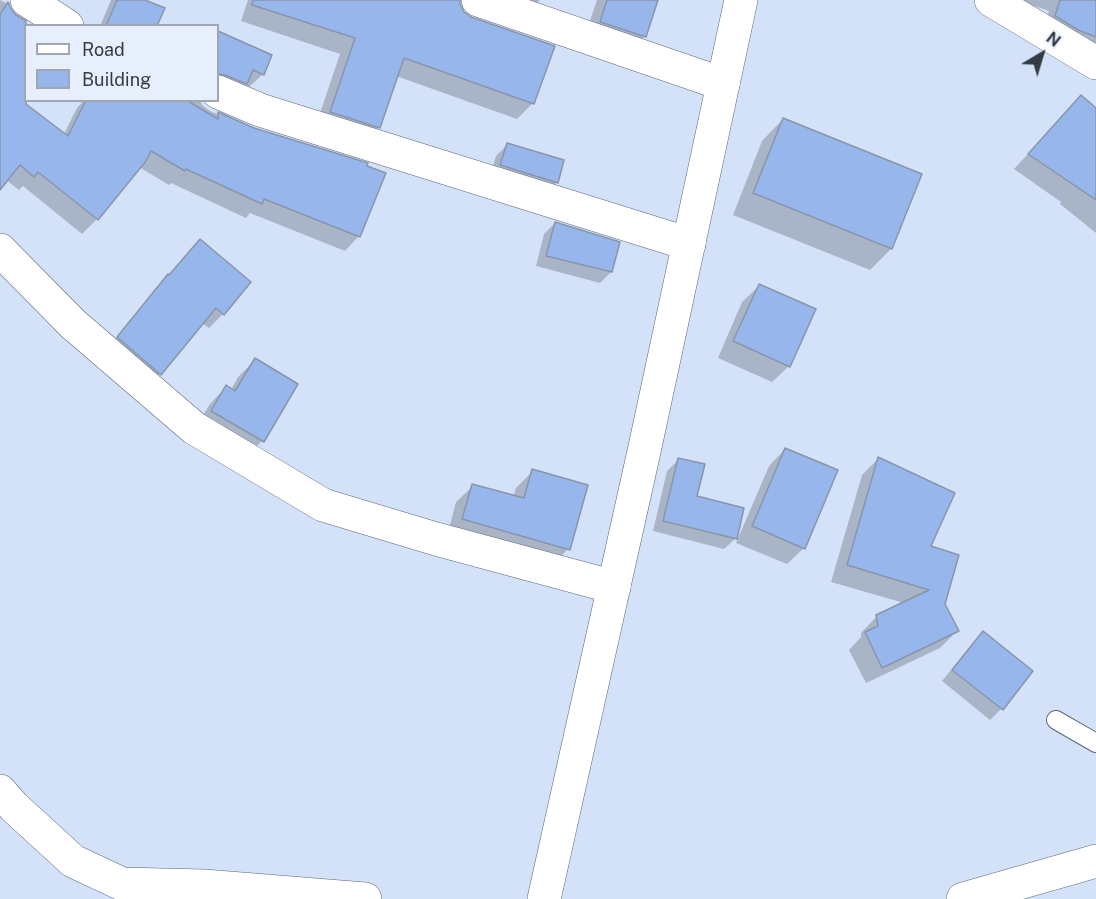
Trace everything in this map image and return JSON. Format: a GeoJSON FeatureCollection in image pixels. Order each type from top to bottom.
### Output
{"type":"FeatureCollection","features":[{"type":"Feature","properties":{"kind":"street"},"geometry":{"type":"LineString","coordinates":[[27,0],[64,24]]}},
{"type":"Feature","properties":{"kind":"street"},"geometry":{"type":"LineString","coordinates":[[478,0],[723,84]]}},
{"type":"Feature","properties":{"kind":"street"},"geometry":{"type":"LineString","coordinates":[[544,899],[741,0]]}},
{"type":"Feature","properties":{"kind":"street"},"geometry":{"type":"LineString","coordinates":[[991,0],[1096,63]]}},
{"type":"Feature","properties":{"kind":"street"},"geometry":{"type":"LineString","coordinates":[[219,92],[260,110],[689,244]]}},
{"type":"Feature","properties":{"kind":"street"},"geometry":{"type":"LineString","coordinates":[[0,250],[73,324],[194,428],[323,505],[436,539],[614,587]]}},
{"type":"Feature","properties":{"kind":"street"},"geometry":{"type":"LineString","coordinates":[[0,791],[14,807],[73,861],[122,884],[204,886],[365,899]]}},
{"type":"Feature","properties":{"kind":"street"},"geometry":{"type":"LineString","coordinates":[[963,899],[1096,861]]}},
{"type":"Feature","properties":{"kind":"lane"},"geometry":{"type":"LineString","coordinates":[[1056,720],[1096,743]]}},
{"type":"Feature","properties":{"kind":"building"},"geometry":{"type":"Polygon","coordinates":[[[117,0],[145,0],[165,8],[158,24],[107,24],[117,0]]]}},
{"type":"Feature","properties":{"kind":"building"},"geometry":{"type":"Polygon","coordinates":[[[253,0],[460,0],[464,12],[471,17],[555,46],[534,104],[404,58],[380,128],[330,112],[355,38],[252,5],[253,0]]]}},
{"type":"Feature","properties":{"kind":"building"},"geometry":{"type":"Polygon","coordinates":[[[607,0],[658,0],[646,37],[600,22],[607,0]]]}},
{"type":"Feature","properties":{"kind":"building"},"geometry":{"type":"Polygon","coordinates":[[[1060,0],[1096,0],[1096,37],[1078,30],[1055,16],[1060,0]]]}},
{"type":"Feature","properties":{"kind":"building"},"geometry":{"type":"Polygon","coordinates":[[[8,2],[16,15],[26,21],[24,24],[24,102],[68,136],[85,102],[189,102],[218,119],[218,112],[254,128],[368,163],[367,166],[386,173],[360,237],[264,199],[262,204],[186,169],[185,171],[151,151],[146,161],[98,220],[38,172],[34,177],[20,165],[0,190],[0,14],[8,2]]]}},
{"type":"Feature","properties":{"kind":"building"},"geometry":{"type":"Polygon","coordinates":[[[219,31],[272,55],[264,75],[253,70],[247,84],[219,74],[219,31]]]}},
{"type":"Feature","properties":{"kind":"building"},"geometry":{"type":"Polygon","coordinates":[[[1081,95],[1096,108],[1096,200],[1028,154],[1081,95]]]}},
{"type":"Feature","properties":{"kind":"building"},"geometry":{"type":"Polygon","coordinates":[[[783,118],[922,174],[892,249],[753,193],[783,118]]]}},
{"type":"Feature","properties":{"kind":"building"},"geometry":{"type":"Polygon","coordinates":[[[507,143],[564,160],[558,183],[500,165],[507,143]]]}},
{"type":"Feature","properties":{"kind":"building"},"geometry":{"type":"Polygon","coordinates":[[[555,222],[620,242],[612,272],[546,256],[555,222]]]}},
{"type":"Feature","properties":{"kind":"building"},"geometry":{"type":"Polygon","coordinates":[[[200,239],[251,282],[224,315],[216,308],[161,375],[117,337],[200,239]]]}},
{"type":"Feature","properties":{"kind":"building"},"geometry":{"type":"Polygon","coordinates":[[[759,284],[816,309],[790,367],[733,341],[759,284]]]}},
{"type":"Feature","properties":{"kind":"building"},"geometry":{"type":"Polygon","coordinates":[[[255,358],[298,384],[264,442],[211,411],[226,385],[235,391],[255,358]]]}},
{"type":"Feature","properties":{"kind":"building"},"geometry":{"type":"Polygon","coordinates":[[[785,448],[838,470],[805,549],[752,526],[785,448]]]}},
{"type":"Feature","properties":{"kind":"building"},"geometry":{"type":"Polygon","coordinates":[[[878,457],[955,493],[931,546],[959,555],[945,604],[959,631],[882,668],[865,632],[878,626],[876,615],[929,590],[847,565],[878,457]]]}},
{"type":"Feature","properties":{"kind":"building"},"geometry":{"type":"Polygon","coordinates":[[[678,458],[705,464],[697,496],[744,508],[737,539],[663,521],[678,458]]]}},
{"type":"Feature","properties":{"kind":"building"},"geometry":{"type":"Polygon","coordinates":[[[532,469],[588,485],[570,550],[462,519],[472,484],[524,498],[532,469]]]}},
{"type":"Feature","properties":{"kind":"building"},"geometry":{"type":"Polygon","coordinates":[[[983,631],[1033,671],[1003,710],[952,670],[983,631]]]}}]}
